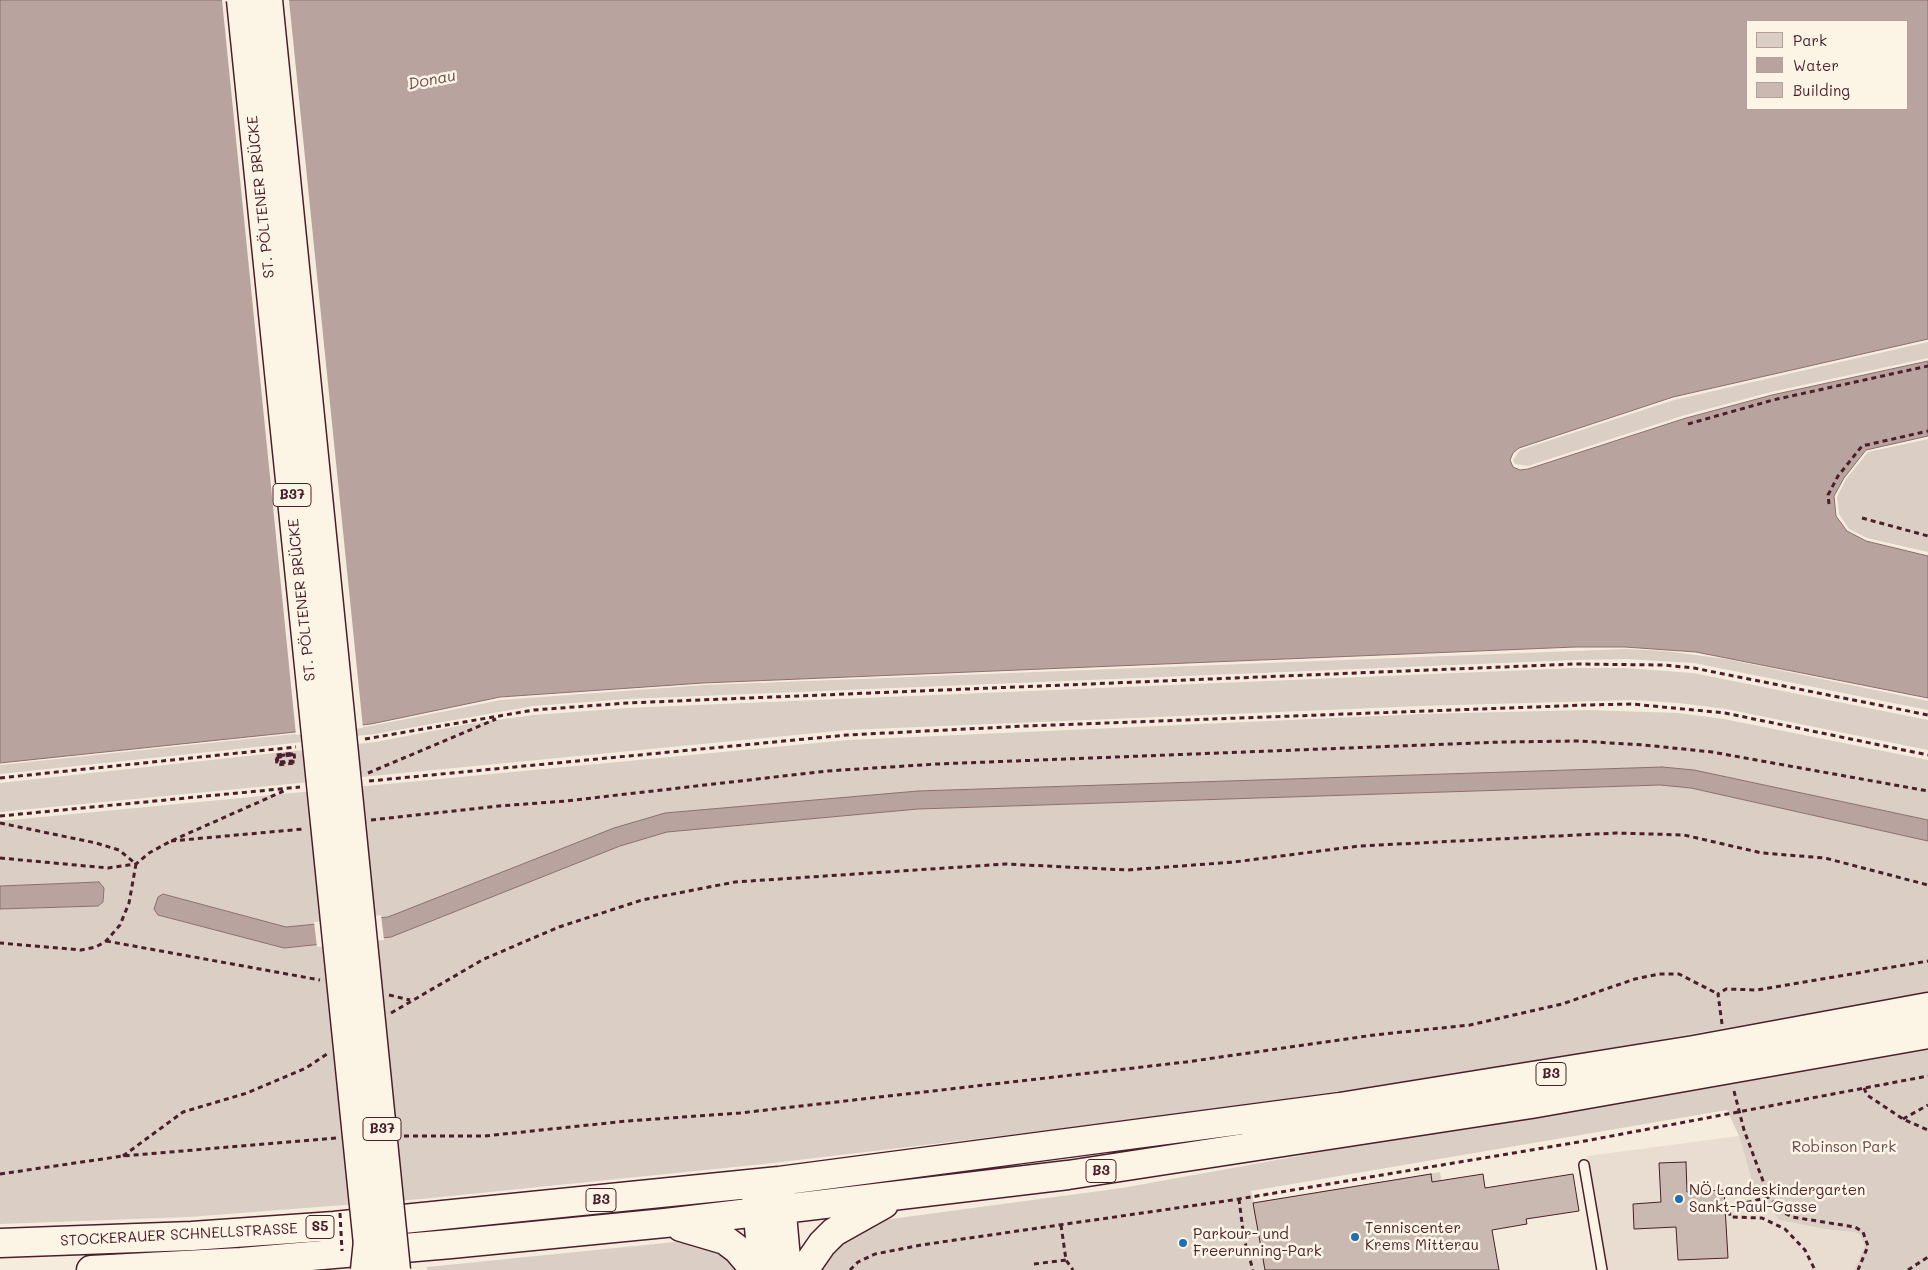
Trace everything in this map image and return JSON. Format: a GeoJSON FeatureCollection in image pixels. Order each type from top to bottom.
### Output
{"type":"FeatureCollection","features":[{"type":"Feature","properties":{"kind":"main road","name":"ST. PÖLTENER BRÜCKE"},"geometry":{"type":"LineString","coordinates":[[241,0],[354,988]]}},
{"type":"Feature","properties":{"kind":"main road","name":"ST. PÖLTENER BRÜCKE"},"geometry":{"type":"LineString","coordinates":[[268,0],[354,988]]}},
{"type":"Feature","properties":{"kind":"main road","name":"B37"},"geometry":{"type":"LineString","coordinates":[[354,988],[371,1270]]}},
{"type":"Feature","properties":{"kind":"main road","name":"B37"},"geometry":{"type":"LineString","coordinates":[[354,988],[396,1270]]}},
{"type":"Feature","properties":{"kind":"main road","name":"B3"},"geometry":{"type":"LineString","coordinates":[[448,1216],[767,1182],[1340,1107],[1694,1050],[1928,1007]]}},
{"type":"Feature","properties":{"kind":"main road","name":"B3"},"geometry":{"type":"LineString","coordinates":[[451,1244],[666,1223],[897,1197],[1068,1175],[1315,1138],[1693,1077],[1928,1034]]}},
{"type":"Feature","properties":{"kind":"main road"},"geometry":{"type":"LineString","coordinates":[[767,1182],[770,1211],[787,1270]]}},
{"type":"Feature","properties":{"kind":"main road"},"geometry":{"type":"LineString","coordinates":[[804,1270],[822,1244],[834,1232],[897,1197]]}},
{"type":"Feature","properties":{"kind":"main road"},"geometry":{"type":"LineString","coordinates":[[763,1270],[770,1211]]}},
{"type":"Feature","properties":{"kind":"main road","name":"STOCKERAUER SCHNELLSTRASSE"},"geometry":{"type":"LineString","coordinates":[[0,1242],[192,1236],[448,1216]]}},
{"type":"Feature","properties":{"kind":"main road"},"geometry":{"type":"LineString","coordinates":[[666,1223],[725,1240],[738,1250],[755,1270]]}},
{"type":"Feature","properties":{"kind":"main road"},"geometry":{"type":"LineString","coordinates":[[364,1270],[368,1241]]}},
{"type":"Feature","properties":{"kind":"main road","name":"STOCKERAUER SCHNELLSTRASSE"},"geometry":{"type":"LineString","coordinates":[[91,1270],[268,1260],[451,1244]]}},
{"type":"Feature","properties":{"kind":"lane"},"geometry":{"type":"LineString","coordinates":[[1584,1165],[1602,1270]]}},
{"type":"Feature","properties":{"kind":"path"},"geometry":{"type":"LineString","coordinates":[[1688,424],[1773,400],[1928,366]]}},
{"type":"Feature","properties":{"kind":"path"},"geometry":{"type":"LineString","coordinates":[[1829,504],[1828,495],[1838,476],[1862,446],[1928,430]]}},
{"type":"Feature","properties":{"kind":"path"},"geometry":{"type":"LineString","coordinates":[[1862,518],[1928,536]]}},
{"type":"Feature","properties":{"kind":"path"},"geometry":{"type":"LineString","coordinates":[[358,740],[534,710],[627,703],[1625,664],[1663,665],[1723,672],[1928,714]]}},
{"type":"Feature","properties":{"kind":"path"},"geometry":{"type":"LineString","coordinates":[[365,781],[848,735],[1026,726],[1587,704],[1632,704],[1725,713],[1928,755]]}},
{"type":"Feature","properties":{"kind":"path"},"geometry":{"type":"LineString","coordinates":[[364,775],[501,716]]}},
{"type":"Feature","properties":{"kind":"path"},"geometry":{"type":"LineString","coordinates":[[368,821],[490,807],[585,800],[827,771],[937,764],[1502,742],[1579,741],[1712,752],[1928,791]]}},
{"type":"Feature","properties":{"kind":"path"},"geometry":{"type":"LineString","coordinates":[[0,778],[303,746]]}},
{"type":"Feature","properties":{"kind":"path"},"geometry":{"type":"LineString","coordinates":[[291,755],[278,757],[279,762],[293,761],[292,754],[277,756],[278,763],[294,762],[294,753],[276,755],[277,765],[296,763],[294,747]]}},
{"type":"Feature","properties":{"kind":"path"},"geometry":{"type":"LineString","coordinates":[[0,816],[308,786]]}},
{"type":"Feature","properties":{"kind":"path"},"geometry":{"type":"LineString","coordinates":[[0,858],[108,868],[136,864],[149,853],[170,841],[290,788]]}},
{"type":"Feature","properties":{"kind":"path"},"geometry":{"type":"LineString","coordinates":[[0,823],[96,843],[119,850],[136,864]]}},
{"type":"Feature","properties":{"kind":"path"},"geometry":{"type":"LineString","coordinates":[[170,841],[310,828]]}},
{"type":"Feature","properties":{"kind":"path"},"geometry":{"type":"LineString","coordinates":[[387,1016],[411,1000],[484,959],[559,927],[642,900],[735,882],[1006,864],[1127,870],[1234,862],[1359,846],[1616,832],[1684,835],[1762,853],[1825,858],[1928,885]]}},
{"type":"Feature","properties":{"kind":"path"},"geometry":{"type":"LineString","coordinates":[[0,942],[81,950],[96,947],[106,942],[120,925],[129,903],[136,864]]}},
{"type":"Feature","properties":{"kind":"path"},"geometry":{"type":"LineString","coordinates":[[106,942],[411,1000]]}},
{"type":"Feature","properties":{"kind":"path"},"geometry":{"type":"LineString","coordinates":[[1718,994],[1726,989],[1757,990],[1928,961]]}},
{"type":"Feature","properties":{"kind":"path"},"geometry":{"type":"LineString","coordinates":[[401,1136],[485,1136],[626,1121],[740,1113],[1186,1062],[1374,1035],[1470,1024],[1562,1004],[1635,979],[1659,974],[1679,974],[1718,994]]}},
{"type":"Feature","properties":{"kind":"path"},"geometry":{"type":"LineString","coordinates":[[1718,994],[1723,1030]]}},
{"type":"Feature","properties":{"kind":"path"},"geometry":{"type":"LineString","coordinates":[[123,1156],[183,1112],[247,1093],[306,1068],[330,1052]]}},
{"type":"Feature","properties":{"kind":"path"},"geometry":{"type":"LineString","coordinates":[[850,1270],[858,1262],[875,1254],[921,1245],[1239,1199],[1585,1142],[1928,1076]]}},
{"type":"Feature","properties":{"kind":"path"},"geometry":{"type":"LineString","coordinates":[[1733,1088],[1739,1113],[1769,1197],[1783,1212],[1792,1218],[1855,1227],[1863,1232],[1868,1246],[1858,1270]]}},
{"type":"Feature","properties":{"kind":"path"},"geometry":{"type":"LineString","coordinates":[[1864,1088],[1867,1095],[1903,1119],[1928,1130]]}},
{"type":"Feature","properties":{"kind":"path"},"geometry":{"type":"LineString","coordinates":[[1903,1119],[1928,1105]]}},
{"type":"Feature","properties":{"kind":"path"},"geometry":{"type":"LineString","coordinates":[[0,1174],[123,1156],[346,1137]]}},
{"type":"Feature","properties":{"kind":"path"},"geometry":{"type":"LineString","coordinates":[[1769,1197],[1729,1207],[1730,1217],[1762,1218],[1786,1229],[1805,1250],[1815,1270]]}},
{"type":"Feature","properties":{"kind":"path"},"geometry":{"type":"LineString","coordinates":[[1239,1199],[1244,1239],[1253,1270]]}},
{"type":"Feature","properties":{"kind":"path"},"geometry":{"type":"LineString","coordinates":[[1061,1225],[1066,1260],[1073,1270]]}},
{"type":"Feature","properties":{"kind":"path"},"geometry":{"type":"LineString","coordinates":[[1908,1270],[1928,1257]]}},
{"type":"Feature","properties":{"kind":"path"},"geometry":{"type":"LineString","coordinates":[[1034,1264],[1066,1260]]}},
{"type":"Feature","properties":{"kind":"shaded area","name":"NÖ Landeskindergarten Sankt-Paul-Gasse"},"geometry":{"type":"Polygon","coordinates":[[[1739,1136],[1754,1188],[1779,1220],[1824,1229],[1854,1232],[1860,1235],[1865,1246],[1854,1270],[1608,1270],[1587,1156],[1739,1136]]]}},
{"type":"Feature","properties":{"kind":"green space"},"geometry":{"type":"Polygon","coordinates":[[[1928,342],[1928,358],[1771,392],[1685,415],[1528,466],[1515,464],[1513,460],[1520,450],[1674,400],[1928,342]]]}},
{"type":"Feature","properties":{"kind":"green space"},"geometry":{"type":"Polygon","coordinates":[[[1928,439],[1928,552],[1867,538],[1849,529],[1839,514],[1837,497],[1846,479],[1868,452],[1928,439]]]}},
{"type":"Feature","properties":{"kind":"green space"},"geometry":{"type":"Polygon","coordinates":[[[1625,649],[1665,651],[1726,659],[1928,701],[1928,710],[1694,663],[1625,659],[1575,660],[627,699],[533,706],[375,734],[0,774],[0,765],[371,726],[501,700],[704,685],[1625,649]]]}},
{"type":"Feature","properties":{"kind":"green space"},"geometry":{"type":"Polygon","coordinates":[[[1575,668],[1625,668],[1693,673],[1928,720],[1928,750],[1726,709],[1679,703],[1632,700],[1421,706],[847,730],[0,812],[0,783],[376,742],[468,724],[534,715],[627,708],[1575,668]]]}},
{"type":"Feature","properties":{"kind":"green space"},"geometry":{"type":"Polygon","coordinates":[[[1587,710],[1678,713],[1724,719],[1928,760],[1928,820],[1694,770],[1662,767],[918,791],[665,813],[614,828],[388,917],[286,927],[163,894],[158,915],[285,948],[391,937],[620,846],[667,832],[918,809],[1660,785],[1691,788],[1928,841],[1928,993],[1490,1069],[1170,1116],[764,1164],[421,1199],[189,1217],[0,1224],[0,909],[98,906],[103,902],[104,889],[99,882],[0,886],[0,821],[848,740],[1422,714],[1587,710]]]}},
{"type":"Feature","properties":{"kind":"green space","name":"Robinson Park"},"geometry":{"type":"Polygon","coordinates":[[[1928,1049],[1928,1270],[1854,1270],[1865,1246],[1860,1235],[1854,1232],[1824,1229],[1779,1220],[1754,1188],[1739,1136],[1727,1110],[1251,1191],[1254,1203],[1440,1172],[1456,1270],[816,1270],[830,1250],[876,1221],[1122,1188],[1376,1142],[1928,1049]]]}},
{"type":"Feature","properties":{"kind":"green space"},"geometry":{"type":"Polygon","coordinates":[[[685,1241],[710,1244],[742,1270],[427,1270],[427,1267],[685,1241]]]}},
{"type":"Feature","properties":{"kind":"water","name":"Donau"},"geometry":{"type":"Polygon","coordinates":[[[0,0],[1928,0],[1928,339],[1673,397],[1519,448],[1513,453],[1510,460],[1513,467],[1520,470],[1528,469],[1686,418],[1772,395],[1928,361],[1928,436],[1866,450],[1844,478],[1834,496],[1836,516],[1847,531],[1866,541],[1928,556],[1928,698],[1696,652],[1625,647],[1575,647],[703,683],[500,697],[371,724],[0,763],[0,0]]]}},
{"type":"Feature","properties":{"kind":"water"},"geometry":{"type":"Polygon","coordinates":[[[1662,767],[1694,770],[1928,820],[1928,841],[1691,788],[1660,785],[918,809],[667,832],[620,846],[391,937],[284,948],[158,915],[154,909],[158,897],[163,894],[286,927],[388,917],[614,828],[665,813],[918,791],[1662,767]]]}},
{"type":"Feature","properties":{"kind":"water"},"geometry":{"type":"Polygon","coordinates":[[[99,882],[104,888],[103,902],[98,906],[0,909],[0,886],[99,882]]]}},
{"type":"Feature","properties":{"kind":"pier"},"geometry":{"type":"Polygon","coordinates":[[[222,0],[289,0],[363,728],[296,735],[222,0]]]}},
{"type":"Feature","properties":{"kind":"pier"},"geometry":{"type":"Polygon","coordinates":[[[381,915],[384,940],[317,947],[314,922],[381,915]]]}},
{"type":"Feature","properties":{"kind":"building"},"geometry":{"type":"Polygon","coordinates":[[[1686,1162],[1687,1192],[1724,1190],[1728,1258],[1678,1260],[1676,1227],[1634,1229],[1633,1204],[1661,1202],[1659,1163],[1686,1162]]]}},
{"type":"Feature","properties":{"kind":"building","name":"Tenniscenter Krems Mitterau"},"geometry":{"type":"Polygon","coordinates":[[[1431,1174],[1432,1182],[1483,1174],[1485,1188],[1573,1174],[1579,1211],[1526,1219],[1527,1224],[1492,1230],[1499,1270],[1265,1270],[1253,1203],[1431,1174]]]}},
{"type":"Feature","properties":{"kind":"place","name":"NÖ Landeskindergarten Sankt-Paul-Gasse"},"geometry":{"type":"Point","coordinates":[1679,1199]}},
{"type":"Feature","properties":{"kind":"place","name":"Tenniscenter Krems Mitterau"},"geometry":{"type":"Point","coordinates":[1355,1237]}},
{"type":"Feature","properties":{"kind":"place","name":"Parkour- und Freerunning-Park"},"geometry":{"type":"Point","coordinates":[1183,1243]}}]}
